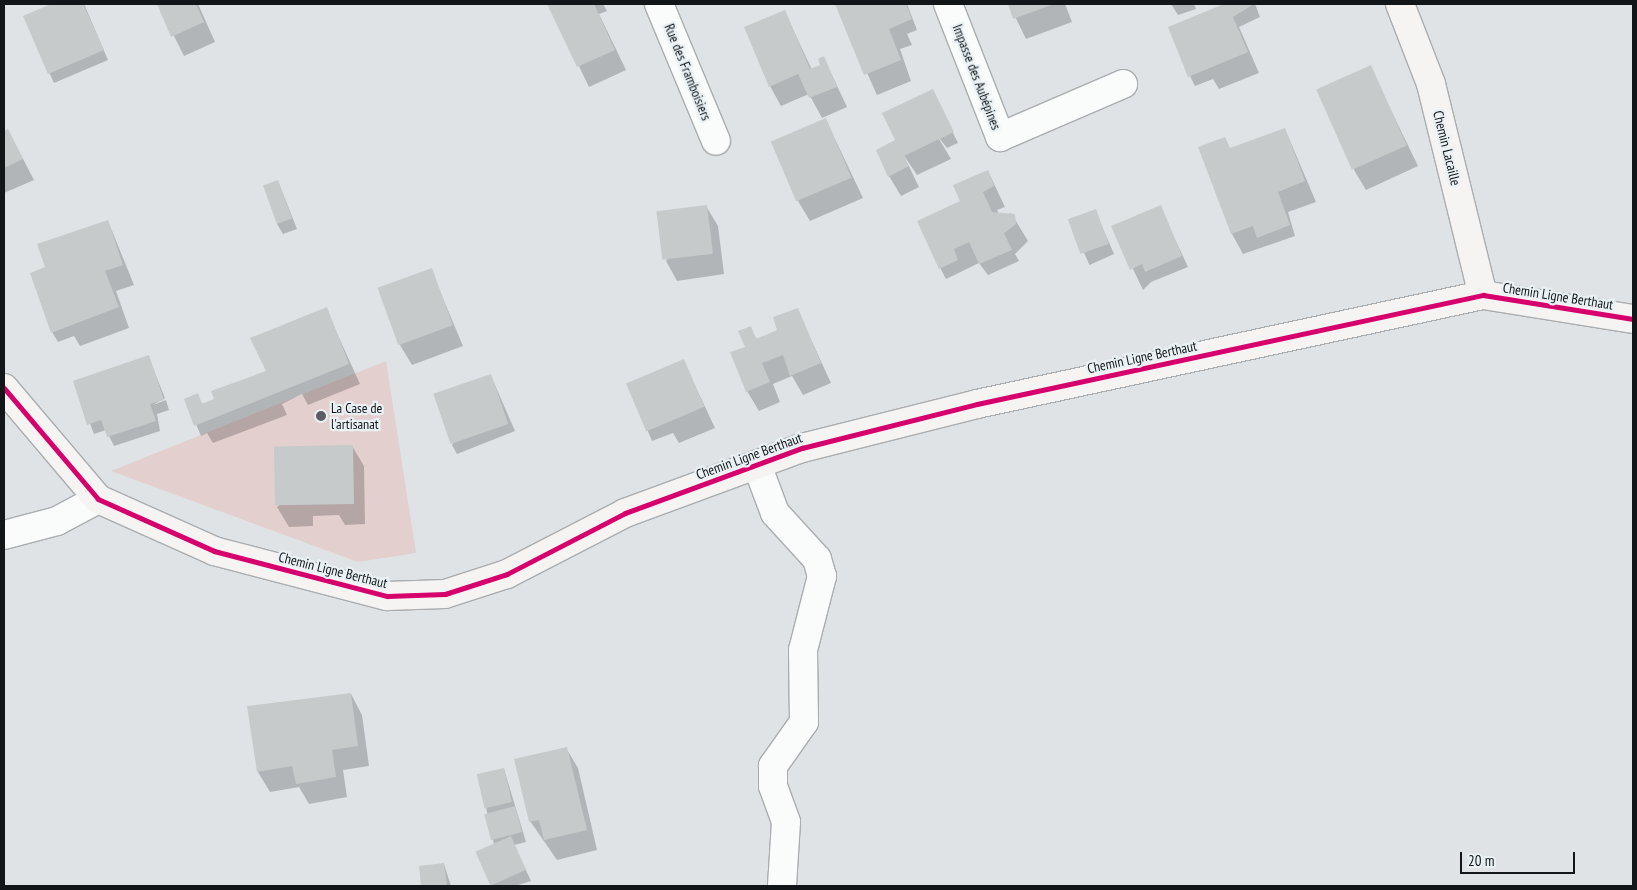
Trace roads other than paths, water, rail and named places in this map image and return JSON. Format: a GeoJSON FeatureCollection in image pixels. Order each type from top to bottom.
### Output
{"type":"FeatureCollection","features":[{"type":"Feature","properties":{"kind":"street","name":"Rue des Framboisiers"},"geometry":{"type":"LineString","coordinates":[[659,4],[716,141]]}},
{"type":"Feature","properties":{"kind":"street","name":"Impasse des Aubépines"},"geometry":{"type":"LineString","coordinates":[[948,4],[1000,137],[1123,84]]}},
{"type":"Feature","properties":{"kind":"street","name":"Chemin Lacaille"},"geometry":{"type":"LineString","coordinates":[[1400,4],[1431,84],[1483,295]]}},
{"type":"Feature","properties":{"kind":"street","name":"Chemin Ligne Berthaut"},"geometry":{"type":"LineString","coordinates":[[4,388],[98,499],[214,551],[387,596],[445,594],[507,574],[625,513],[802,448],[977,404],[1483,295],[1626,316]]}},
{"type":"Feature","properties":{"kind":"street"},"geometry":{"type":"LineString","coordinates":[[757,465],[775,513],[817,559],[822,576],[804,650],[804,722],[773,766],[772,786],[786,822],[782,886]]}},
{"type":"Feature","properties":{"kind":"street"},"geometry":{"type":"LineString","coordinates":[[4,535],[57,521],[98,499]]}},
{"type":"Feature","properties":{"kind":"place","name":"La Case de l'artisanat"},"geometry":{"type":"Point","coordinates":[321,416]}}]}
